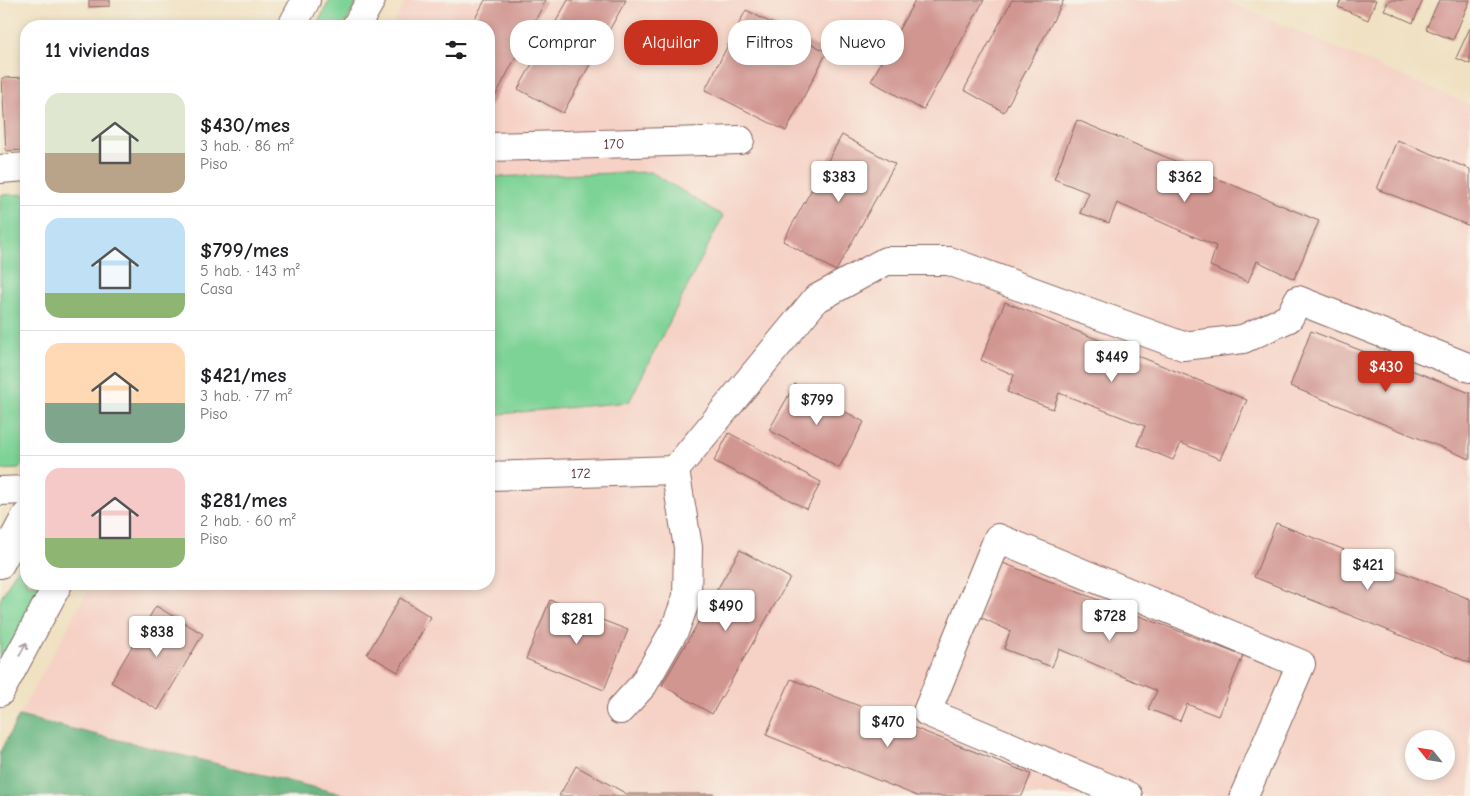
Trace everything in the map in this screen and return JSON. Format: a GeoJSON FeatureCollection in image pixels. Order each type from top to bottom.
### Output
{"type":"FeatureCollection","features":[{"type":"Feature","properties":{"kind":"street"},"geometry":{"type":"LineString","coordinates":[[295,20],[306,0]]}},
{"type":"Feature","properties":{"kind":"street"},"geometry":{"type":"LineString","coordinates":[[359,20],[371,0]]}},
{"type":"Feature","properties":{"kind":"street","name":"170"},"geometry":{"type":"LineString","coordinates":[[495,147],[740,140]]}},
{"type":"Feature","properties":{"kind":"street"},"geometry":{"type":"LineString","coordinates":[[0,169],[20,167]]}},
{"type":"Feature","properties":{"kind":"street"},"geometry":{"type":"LineString","coordinates":[[620,710],[643,685],[675,629],[687,597],[688,547],[675,470],[816,298],[886,261],[949,261],[1183,346],[1243,339],[1289,318],[1298,300],[1470,368]]}},
{"type":"Feature","properties":{"kind":"street","name":"172"},"geometry":{"type":"LineString","coordinates":[[495,476],[675,470]]}},
{"type":"Feature","properties":{"kind":"street"},"geometry":{"type":"LineString","coordinates":[[0,491],[20,490]]}},
{"type":"Feature","properties":{"kind":"street"},"geometry":{"type":"LineString","coordinates":[[0,564],[20,527]]}},
{"type":"Feature","properties":{"kind":"street"},"geometry":{"type":"LineString","coordinates":[[1128,796],[927,712],[998,538],[1301,664],[1244,796]]}},
{"type":"Feature","properties":{"kind":"street"},"geometry":{"type":"LineString","coordinates":[[0,692],[55,590]]}},
{"type":"Feature","properties":{"kind":"shaded area"},"geometry":{"type":"Polygon","coordinates":[[[406,0],[1224,0],[1470,105],[1470,796],[350,796],[19,716],[88,590],[495,590],[495,20],[395,20],[406,0]]]}},
{"type":"Feature","properties":{"kind":"green space"},"geometry":{"type":"Polygon","coordinates":[[[330,0],[358,0],[347,20],[319,20],[330,0]]]}},
{"type":"Feature","properties":{"kind":"green space"},"geometry":{"type":"Polygon","coordinates":[[[651,172],[723,216],[629,402],[495,414],[495,177],[651,172]]]}},
{"type":"Feature","properties":{"kind":"green space"},"geometry":{"type":"Polygon","coordinates":[[[20,194],[20,467],[19,469],[0,470],[0,195],[20,194]]]}},
{"type":"Feature","properties":{"kind":"green space"},"geometry":{"type":"Polygon","coordinates":[[[20,563],[20,590],[40,590],[0,663],[0,600],[20,563]]]}},
{"type":"Feature","properties":{"kind":"green space"},"geometry":{"type":"Polygon","coordinates":[[[19,716],[350,796],[0,796],[0,752],[19,716]]]}},
{"type":"Feature","properties":{"kind":"building"},"geometry":{"type":"Polygon","coordinates":[[[89,0],[110,0],[110,6],[89,7],[89,0]]]}},
{"type":"Feature","properties":{"kind":"building"},"geometry":{"type":"Polygon","coordinates":[[[485,0],[546,0],[535,20],[510,20],[510,65],[512,65],[495,97],[495,20],[474,20],[485,0]]]}},
{"type":"Feature","properties":{"kind":"building"},"geometry":{"type":"Polygon","coordinates":[[[568,0],[626,0],[614,22],[614,20],[557,20],[568,0]]]}},
{"type":"Feature","properties":{"kind":"building"},"geometry":{"type":"Polygon","coordinates":[[[915,0],[984,0],[923,110],[871,81],[880,65],[904,65],[904,20],[915,0]]]}},
{"type":"Feature","properties":{"kind":"building"},"geometry":{"type":"Polygon","coordinates":[[[1012,0],[1064,0],[1004,112],[964,90],[1012,0]]]}},
{"type":"Feature","properties":{"kind":"building"},"geometry":{"type":"Polygon","coordinates":[[[1341,0],[1376,0],[1368,20],[1338,7],[1341,0]]]}},
{"type":"Feature","properties":{"kind":"building"},"geometry":{"type":"Polygon","coordinates":[[[1389,0],[1423,0],[1413,23],[1384,10],[1389,0]]]}},
{"type":"Feature","properties":{"kind":"building"},"geometry":{"type":"Polygon","coordinates":[[[1439,0],[1470,0],[1453,40],[1426,29],[1439,0]]]}},
{"type":"Feature","properties":{"kind":"building"},"geometry":{"type":"Polygon","coordinates":[[[746,10],[765,20],[741,20],[746,10]]]}},
{"type":"Feature","properties":{"kind":"building"},"geometry":{"type":"Polygon","coordinates":[[[1470,28],[1470,64],[1456,58],[1470,28]]]}},
{"type":"Feature","properties":{"kind":"building"},"geometry":{"type":"Polygon","coordinates":[[[811,44],[821,49],[821,64],[786,131],[705,90],[728,45],[728,65],[811,65],[811,44]]]}},
{"type":"Feature","properties":{"kind":"building"},"geometry":{"type":"Polygon","coordinates":[[[531,65],[590,65],[563,113],[518,89],[531,65]]]}},
{"type":"Feature","properties":{"kind":"building"},"geometry":{"type":"Polygon","coordinates":[[[20,77],[20,150],[6,151],[2,78],[20,77]]]}},
{"type":"Feature","properties":{"kind":"building"},"geometry":{"type":"Polygon","coordinates":[[[1077,120],[1319,221],[1294,279],[1257,261],[1248,282],[1210,266],[1216,246],[1117,203],[1109,223],[1080,213],[1089,193],[1054,179],[1077,120]]]}},
{"type":"Feature","properties":{"kind":"building"},"geometry":{"type":"Polygon","coordinates":[[[842,135],[895,164],[836,271],[783,241],[842,135]]]}},
{"type":"Feature","properties":{"kind":"building"},"geometry":{"type":"Polygon","coordinates":[[[1397,140],[1470,169],[1470,226],[1377,189],[1397,140]]]}},
{"type":"Feature","properties":{"kind":"building"},"geometry":{"type":"Polygon","coordinates":[[[1005,302],[1247,400],[1220,459],[1181,443],[1173,460],[1137,445],[1145,426],[1059,393],[1053,409],[1007,392],[1014,375],[981,360],[1005,302]]]}},
{"type":"Feature","properties":{"kind":"building"},"geometry":{"type":"Polygon","coordinates":[[[1311,331],[1470,393],[1470,459],[1290,386],[1311,331]]]}},
{"type":"Feature","properties":{"kind":"building"},"geometry":{"type":"Polygon","coordinates":[[[795,384],[864,422],[839,468],[769,430],[795,384]]]}},
{"type":"Feature","properties":{"kind":"building"},"geometry":{"type":"Polygon","coordinates":[[[729,433],[821,482],[807,509],[714,461],[729,433]]]}},
{"type":"Feature","properties":{"kind":"building"},"geometry":{"type":"Polygon","coordinates":[[[1276,523],[1470,599],[1470,663],[1254,577],[1276,523]]]}},
{"type":"Feature","properties":{"kind":"building"},"geometry":{"type":"Polygon","coordinates":[[[740,550],[790,578],[712,714],[662,685],[740,550]]]}},
{"type":"Feature","properties":{"kind":"building"},"geometry":{"type":"Polygon","coordinates":[[[1003,563],[1243,656],[1218,716],[1187,704],[1180,721],[1148,709],[1157,691],[1059,649],[1052,667],[1004,649],[1010,631],[980,617],[1003,563]]]}},
{"type":"Feature","properties":{"kind":"building"},"geometry":{"type":"Polygon","coordinates":[[[400,598],[431,617],[398,672],[367,654],[400,598]]]}},
{"type":"Feature","properties":{"kind":"building"},"geometry":{"type":"Polygon","coordinates":[[[550,600],[628,630],[604,690],[526,659],[550,600]]]}},
{"type":"Feature","properties":{"kind":"building"},"geometry":{"type":"Polygon","coordinates":[[[156,606],[203,634],[158,710],[111,682],[156,606]]]}},
{"type":"Feature","properties":{"kind":"building"},"geometry":{"type":"Polygon","coordinates":[[[791,679],[1031,774],[1022,796],[917,796],[766,735],[791,679]]]}},
{"type":"Feature","properties":{"kind":"building"},"geometry":{"type":"Polygon","coordinates":[[[576,766],[627,794],[714,794],[714,796],[559,796],[576,766]]]}}]}
